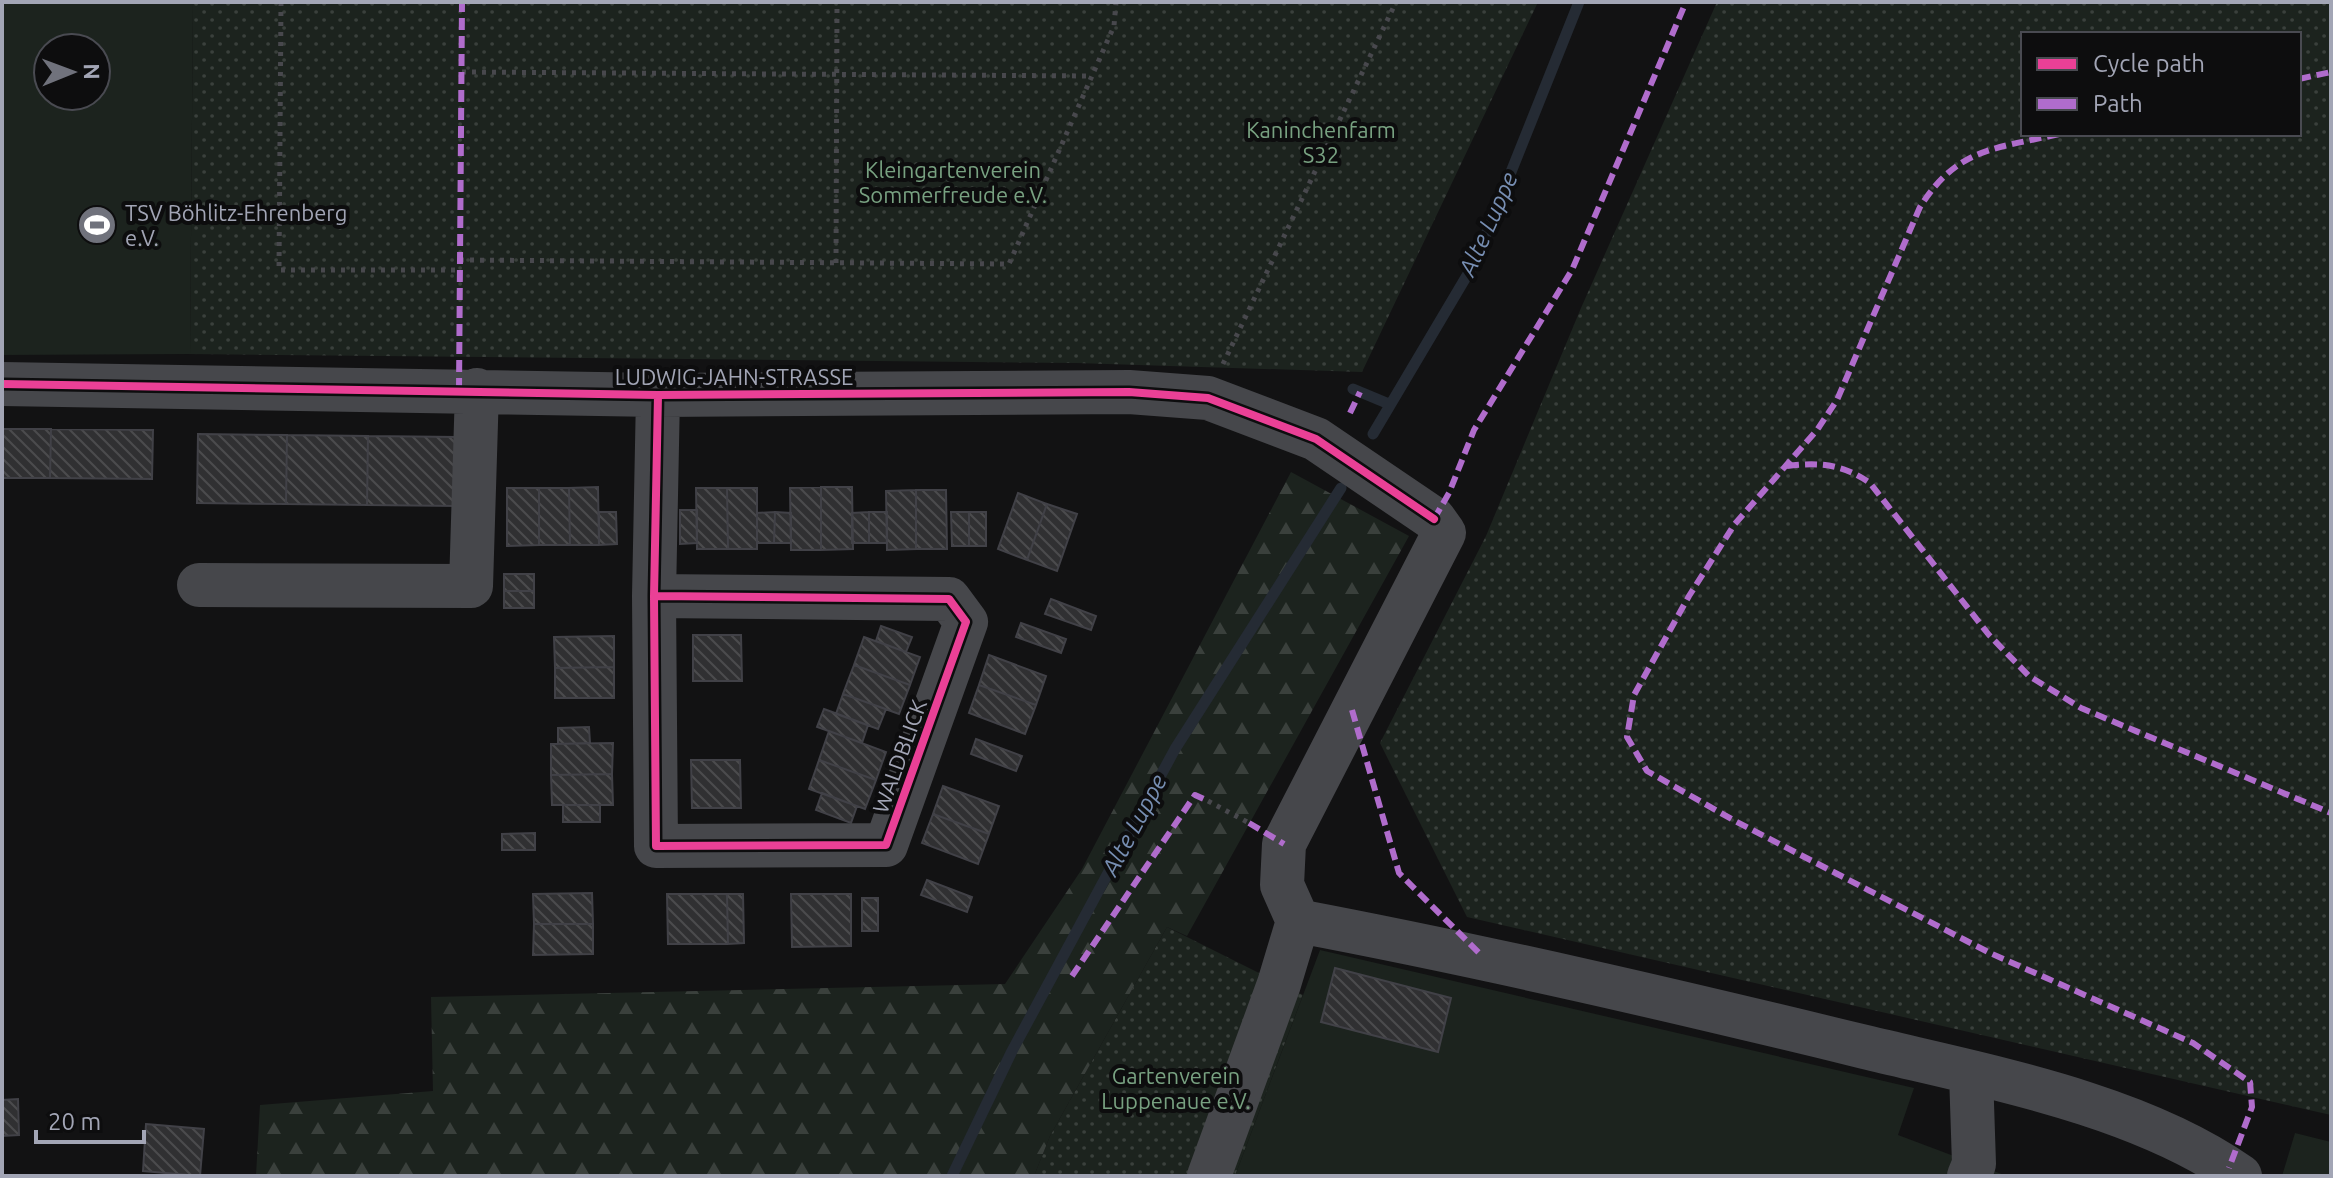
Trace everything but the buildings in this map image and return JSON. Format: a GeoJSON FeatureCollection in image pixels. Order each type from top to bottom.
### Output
{"type":"FeatureCollection","features":[{"type":"Feature","properties":{"kind":"street","name":"LUDWIG-JAHN-STRASSE"},"geometry":{"type":"LineString","coordinates":[[2,384],[658,395],[1129,392],[1208,398],[1316,439],[1434,519],[1444,533],[1284,844],[1282,885],[1298,921]]}},
{"type":"Feature","properties":{"kind":"street"},"geometry":{"type":"LineString","coordinates":[[199,585],[471,586],[477,390]]}},
{"type":"Feature","properties":{"kind":"street","name":"WALDBLICK"},"geometry":{"type":"LineString","coordinates":[[654,596],[949,599],[966,622],[886,845],[656,846],[654,596],[658,395]]}},
{"type":"Feature","properties":{"kind":"street"},"geometry":{"type":"LineString","coordinates":[[1209,1176],[1279,984],[1298,921],[1481,955],[1971,1073],[2130,1118],[2240,1176]]}},
{"type":"Feature","properties":{"kind":"street"},"geometry":{"type":"LineString","coordinates":[[1969,1176],[1974,1164],[1971,1073]]}},
{"type":"Feature","properties":{"kind":"path"},"geometry":{"type":"LineString","coordinates":[[281,2],[279,270],[460,270]]}},
{"type":"Feature","properties":{"kind":"path"},"geometry":{"type":"LineString","coordinates":[[836,263],[837,2]]}},
{"type":"Feature","properties":{"kind":"path"},"geometry":{"type":"LineString","coordinates":[[460,260],[1009,264],[1114,26],[1116,2]]}},
{"type":"Feature","properties":{"kind":"path"},"geometry":{"type":"LineString","coordinates":[[1208,398],[1396,2]]}},
{"type":"Feature","properties":{"kind":"path"},"geometry":{"type":"LineString","coordinates":[[462,72],[1092,76]]}},
{"type":"Feature","properties":{"kind":"path"},"geometry":{"type":"LineString","coordinates":[[1208,801],[1249,823]]}},
{"type":"Feature","properties":{"kind":"green space","name":"TSV Böhlitz-Ehrenberg e.V."},"geometry":{"type":"Polygon","coordinates":[[[2,2],[193,2],[190,354],[2,355],[2,2]]]}},
{"type":"Feature","properties":{"kind":"green space","name":"Kleingartenverein Sommerfreude e.V."},"geometry":{"type":"Polygon","coordinates":[[[193,2],[1538,2],[1362,372],[1076,363],[190,354],[193,2]]]}},
{"type":"Feature","properties":{"kind":"green space"},"geometry":{"type":"Polygon","coordinates":[[[1717,2],[2331,2],[2331,1115],[1467,917],[1380,743],[1486,536],[1581,308],[1717,2]]]}},
{"type":"Feature","properties":{"kind":"green space"},"geometry":{"type":"Polygon","coordinates":[[[1291,472],[1409,536],[1187,936],[1167,927],[1050,1136],[1034,1176],[256,1176],[260,1105],[433,1091],[431,997],[1005,984],[1082,869],[1291,472]]]}},
{"type":"Feature","properties":{"kind":"green space","name":"Gartenverein Luppenaue e.V."},"geometry":{"type":"Polygon","coordinates":[[[1167,927],[1303,995],[1235,1176],[1034,1176],[1050,1136],[1167,927]]]}},
{"type":"Feature","properties":{"kind":"green space"},"geometry":{"type":"Polygon","coordinates":[[[1320,950],[1914,1088],[1898,1135],[2007,1176],[1235,1176],[1320,950]]]}},
{"type":"Feature","properties":{"kind":"green space"},"geometry":{"type":"Polygon","coordinates":[[[2295,1133],[2331,1142],[2331,1176],[2282,1176],[2295,1133]]]}},
{"type":"Feature","properties":{"kind":"waterway","name":"Alte Luppe"},"geometry":{"type":"LineString","coordinates":[[1373,434],[1475,262],[1579,2]]}},
{"type":"Feature","properties":{"kind":"waterway"},"geometry":{"type":"LineString","coordinates":[[1353,389],[1389,404]]}},
{"type":"Feature","properties":{"kind":"waterway","name":"Alte Luppe"},"geometry":{"type":"LineString","coordinates":[[952,1176],[1012,1051],[1175,749],[1341,488]]}},
{"type":"Feature","properties":{"kind":"marked path"},"geometry":{"type":"LineString","coordinates":[[459,390],[462,2]]}},
{"type":"Feature","properties":{"kind":"marked path"},"geometry":{"type":"LineString","coordinates":[[1434,519],[1449,493],[1474,430],[1572,270],[1686,2]]}},
{"type":"Feature","properties":{"kind":"marked path"},"geometry":{"type":"LineString","coordinates":[[2301,79],[2331,72]]}},
{"type":"Feature","properties":{"kind":"marked path"},"geometry":{"type":"LineString","coordinates":[[2050,136],[1997,148],[1964,161],[1934,187],[1920,207],[1837,400],[1817,430],[1734,525],[1689,596],[1634,695],[1627,737],[1647,771],[1735,821],[1990,953],[2193,1043],[2250,1082],[2252,1107],[2229,1168]]}},
{"type":"Feature","properties":{"kind":"marked path"},"geometry":{"type":"LineString","coordinates":[[1350,413],[1360,392]]}},
{"type":"Feature","properties":{"kind":"marked path"},"geometry":{"type":"LineString","coordinates":[[1787,466],[1830,466],[1870,483],[1989,635],[2029,676],[2081,708],[2331,813]]}},
{"type":"Feature","properties":{"kind":"marked path"},"geometry":{"type":"LineString","coordinates":[[1352,710],[1399,873],[1481,955]]}},
{"type":"Feature","properties":{"kind":"marked path"},"geometry":{"type":"LineString","coordinates":[[1072,976],[1195,795],[1208,801]]}},
{"type":"Feature","properties":{"kind":"marked path"},"geometry":{"type":"LineString","coordinates":[[1249,823],[1284,844]]}},
{"type":"Feature","properties":{"kind":"cycle path"},"geometry":{"type":"LineString","coordinates":[[2,384],[658,395],[1129,392],[1208,398],[1316,439],[1434,519]]}},
{"type":"Feature","properties":{"kind":"cycle path"},"geometry":{"type":"LineString","coordinates":[[654,596],[949,599],[966,622],[886,845],[656,846],[654,596],[658,395]]}},
{"type":"Feature","properties":{"kind":"place","name":"TSV Böhlitz-Ehrenberg e.V."},"geometry":{"type":"Point","coordinates":[97,225]}},
{"type":"Feature","properties":{"kind":"park label","name":"Kaninchenfarm S32"},"geometry":{"type":"Point","coordinates":[1321,142]}}]}
